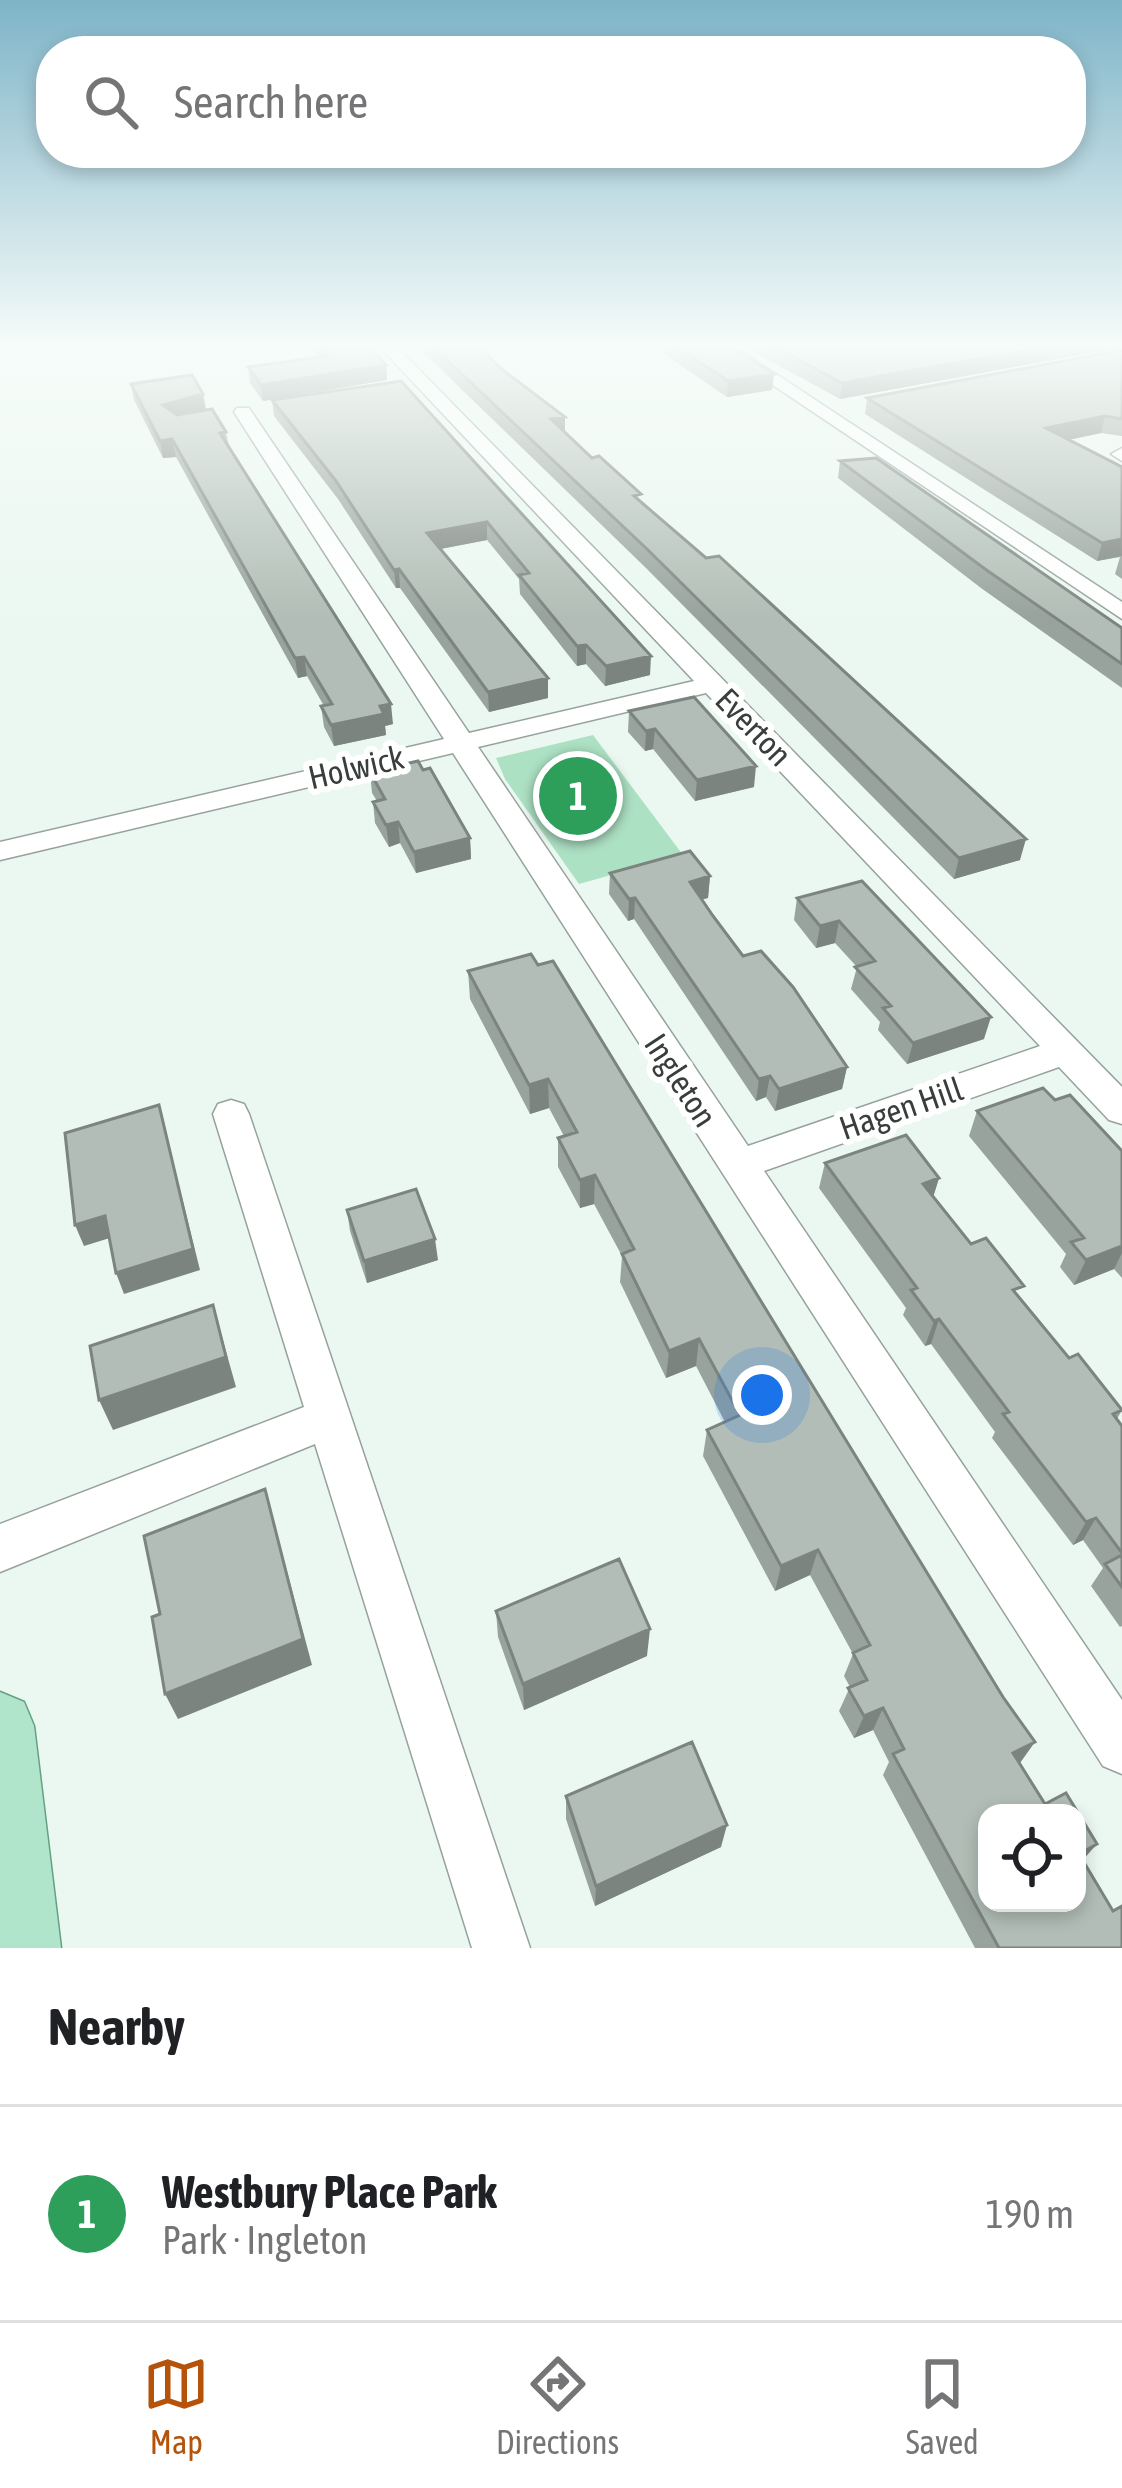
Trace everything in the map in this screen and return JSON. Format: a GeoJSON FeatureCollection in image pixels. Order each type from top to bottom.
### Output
{"type":"FeatureCollection","features":[{"type":"Feature","properties":{"kind":"main road"},"geometry":{"type":"LineString","coordinates":[[0,1726],[24,1948]]}},
{"type":"Feature","properties":{"kind":"street","name":"Ingleton"},"geometry":{"type":"LineString","coordinates":[[260,436],[1122,1747]]}},
{"type":"Feature","properties":{"kind":"street","name":"Everton"},"geometry":{"type":"LineString","coordinates":[[463,436],[712,684],[1122,1110]]}},
{"type":"Feature","properties":{"kind":"street"},"geometry":{"type":"LineString","coordinates":[[870,436],[1122,612]]}},
{"type":"Feature","properties":{"kind":"street","name":"Holwick"},"geometry":{"type":"LineString","coordinates":[[0,850],[712,684]]}},
{"type":"Feature","properties":{"kind":"street","name":"Hagen Hill"},"geometry":{"type":"LineString","coordinates":[[736,1165],[1065,1051]]}},
{"type":"Feature","properties":{"kind":"street"},"geometry":{"type":"LineString","coordinates":[[231,1114],[501,1948]]}},
{"type":"Feature","properties":{"kind":"street"},"geometry":{"type":"LineString","coordinates":[[0,1548],[330,1417]]}},
{"type":"Feature","properties":{"kind":"green space"},"geometry":{"type":"Polygon","coordinates":[[[593,735],[683,855],[579,884],[505,779],[496,758],[593,735]]]}},
{"type":"Feature","properties":{"kind":"building"},"geometry":{"type":"Polygon","coordinates":[[[157,436],[222,436],[391,704],[380,706],[384,714],[331,725],[321,706],[332,704],[304,657],[295,658],[172,439],[160,441],[157,436]]]}},
{"type":"Feature","properties":{"kind":"building"},"geometry":{"type":"Polygon","coordinates":[[[300,436],[451,436],[651,656],[606,666],[586,645],[577,646],[519,575],[529,573],[487,522],[427,533],[548,678],[488,692],[399,569],[394,570],[300,436]]]}},
{"type":"Feature","properties":{"kind":"building"},"geometry":{"type":"Polygon","coordinates":[[[527,436],[569,436],[592,458],[599,456],[641,494],[634,496],[706,558],[719,556],[1026,839],[959,858],[527,436]]]}},
{"type":"Feature","properties":{"kind":"building"},"geometry":{"type":"Polygon","coordinates":[[[928,436],[1061,436],[1122,467],[1122,539],[1102,543],[928,436]]]}},
{"type":"Feature","properties":{"kind":"building"},"geometry":{"type":"Polygon","coordinates":[[[876,458],[1122,628],[1122,664],[840,461],[876,458]]]}},
{"type":"Feature","properties":{"kind":"building"},"geometry":{"type":"Polygon","coordinates":[[[694,697],[756,766],[697,780],[655,729],[646,731],[629,711],[694,697]]]}},
{"type":"Feature","properties":{"kind":"building"},"geometry":{"type":"Polygon","coordinates":[[[418,761],[423,770],[430,768],[470,838],[414,852],[398,822],[386,825],[373,802],[385,799],[370,772],[418,761]]]}},
{"type":"Feature","properties":{"kind":"building"},"geometry":{"type":"Polygon","coordinates":[[[690,851],[710,876],[690,882],[713,916],[743,956],[761,951],[793,987],[847,1067],[779,1089],[770,1076],[759,1079],[635,898],[629,899],[610,873],[690,851]]]}},
{"type":"Feature","properties":{"kind":"building"},"geometry":{"type":"Polygon","coordinates":[[[862,881],[991,1017],[913,1043],[883,1008],[891,1006],[855,967],[875,961],[839,921],[820,926],[797,898],[862,881]]]}},
{"type":"Feature","properties":{"kind":"building"},"geometry":{"type":"Polygon","coordinates":[[[531,954],[538,965],[553,961],[1035,1742],[1013,1753],[1045,1804],[978,1804],[978,1910],[893,1754],[904,1749],[883,1708],[864,1716],[848,1688],[867,1680],[853,1653],[870,1645],[818,1550],[781,1566],[707,1430],[740,1415],[699,1339],[669,1351],[622,1254],[634,1249],[595,1175],[580,1180],[558,1138],[577,1132],[548,1079],[529,1085],[468,971],[531,954]]]}},
{"type":"Feature","properties":{"kind":"building"},"geometry":{"type":"Polygon","coordinates":[[[1043,1088],[1055,1100],[1070,1095],[1122,1151],[1122,1246],[1086,1260],[1071,1242],[1084,1238],[977,1111],[1043,1088]]]}},
{"type":"Feature","properties":{"kind":"building"},"geometry":{"type":"Polygon","coordinates":[[[159,1105],[193,1249],[116,1273],[105,1216],[75,1225],[65,1133],[159,1105]]]}},
{"type":"Feature","properties":{"kind":"building"},"geometry":{"type":"Polygon","coordinates":[[[906,1135],[939,1178],[923,1184],[971,1244],[986,1238],[1024,1286],[1013,1290],[1069,1358],[1078,1354],[1122,1410],[1113,1414],[1122,1426],[1122,1553],[1096,1518],[1086,1522],[1003,1414],[1009,1412],[939,1319],[934,1321],[911,1290],[917,1288],[825,1163],[906,1135]]]}},
{"type":"Feature","properties":{"kind":"building"},"geometry":{"type":"Polygon","coordinates":[[[416,1189],[435,1239],[364,1261],[347,1210],[416,1189]]]}},
{"type":"Feature","properties":{"kind":"building"},"geometry":{"type":"Polygon","coordinates":[[[213,1305],[226,1357],[99,1400],[90,1346],[213,1305]]]}},
{"type":"Feature","properties":{"kind":"building"},"geometry":{"type":"Polygon","coordinates":[[[265,1489],[303,1639],[165,1694],[152,1617],[160,1614],[144,1536],[265,1489]]]}},
{"type":"Feature","properties":{"kind":"building"},"geometry":{"type":"Polygon","coordinates":[[[1122,1555],[1122,1587],[1105,1564],[1122,1555]]]}},
{"type":"Feature","properties":{"kind":"building"},"geometry":{"type":"Polygon","coordinates":[[[619,1559],[650,1629],[523,1684],[496,1611],[619,1559]]]}},
{"type":"Feature","properties":{"kind":"building"},"geometry":{"type":"Polygon","coordinates":[[[692,1742],[727,1825],[596,1886],[566,1796],[692,1742]]]}},
{"type":"Feature","properties":{"kind":"building"},"geometry":{"type":"Polygon","coordinates":[[[1066,1793],[1073,1804],[1045,1804],[1066,1793]]]}},
{"type":"Feature","properties":{"kind":"building"},"geometry":{"type":"Polygon","coordinates":[[[1086,1826],[1097,1844],[1086,1850],[1086,1826]]]}},
{"type":"Feature","properties":{"kind":"building"},"geometry":{"type":"Polygon","coordinates":[[[1086,1866],[1113,1911],[1122,1906],[1122,1948],[999,1948],[979,1912],[1086,1912],[1086,1866]]]}},
{"type":"Feature","properties":{"kind":"place","name":"Westbury Place Park"},"geometry":{"type":"Point","coordinates":[578,796]}}]}
